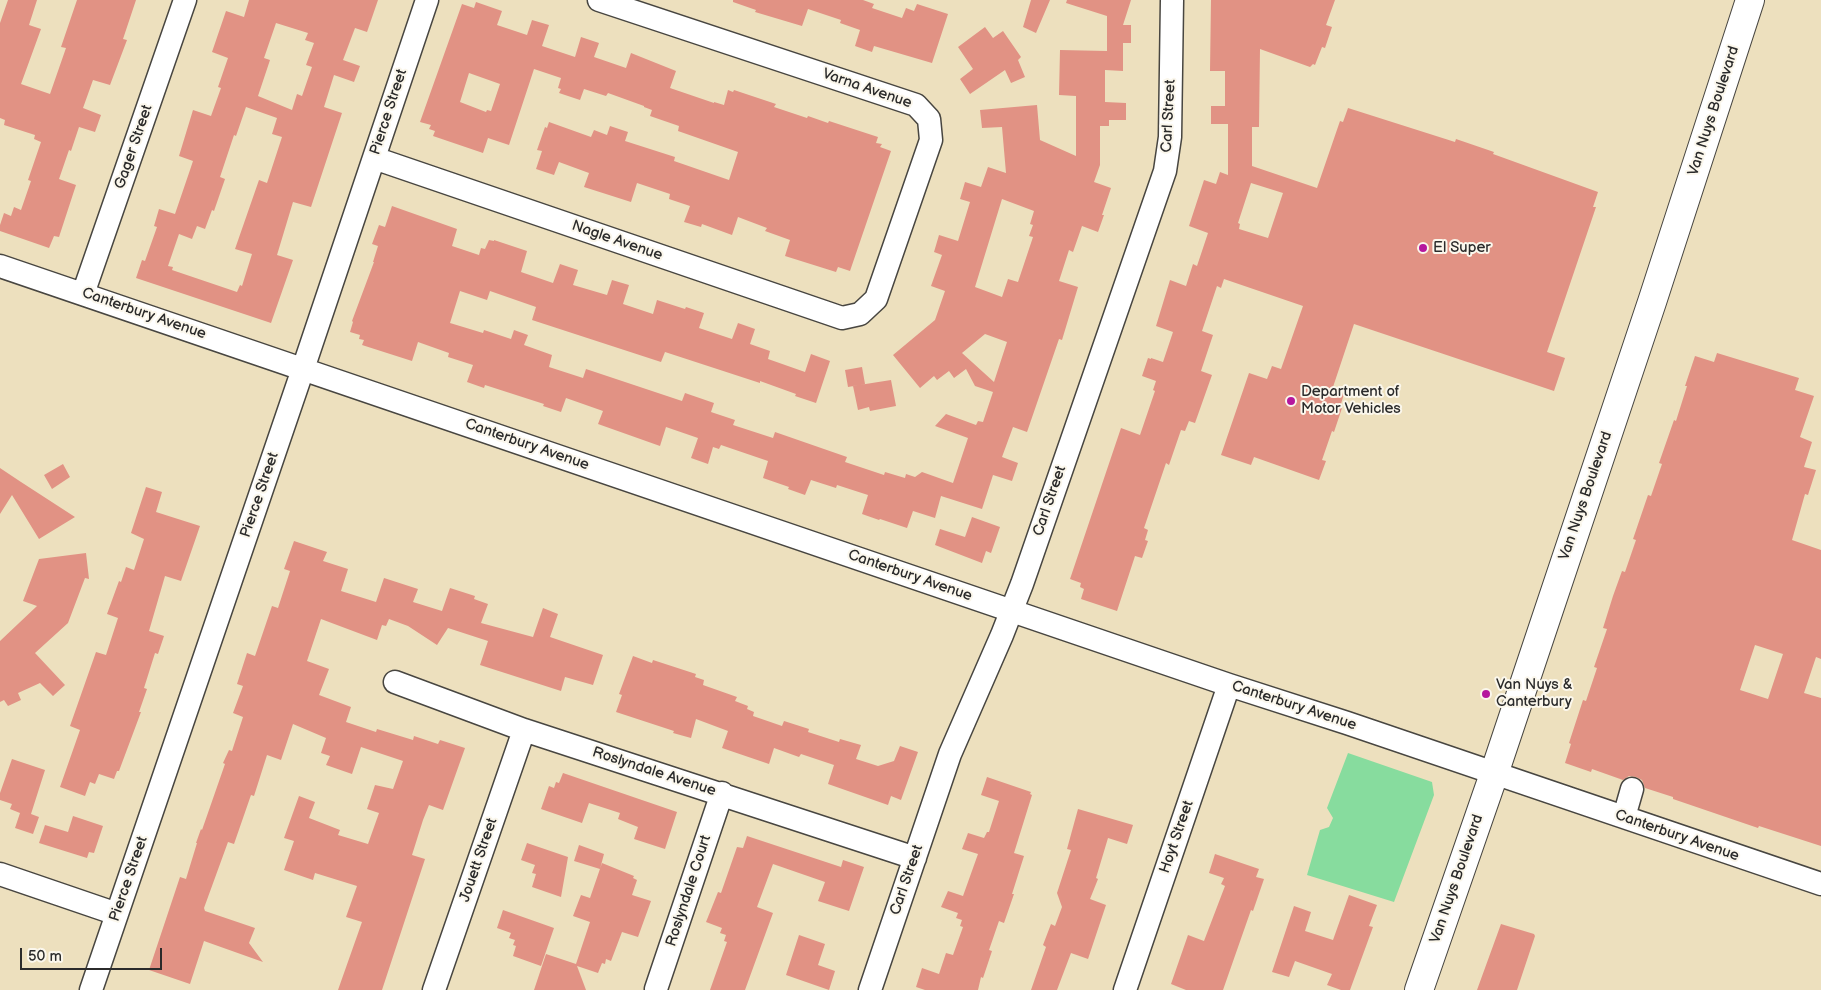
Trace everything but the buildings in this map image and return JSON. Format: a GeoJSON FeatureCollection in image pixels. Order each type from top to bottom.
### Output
{"type":"FeatureCollection","features":[{"type":"Feature","properties":{"kind":"main road","name":"Van Nuys Boulevard"},"geometry":{"type":"LineString","coordinates":[[1419,990],[1494,774],[1652,302],[1750,0]]}},
{"type":"Feature","properties":{"kind":"street","name":"Gager Street"},"geometry":{"type":"LineString","coordinates":[[83,294],[184,0]]}},
{"type":"Feature","properties":{"kind":"street","name":"Pierce Street"},"geometry":{"type":"LineString","coordinates":[[91,990],[304,369],[427,0]]}},
{"type":"Feature","properties":{"kind":"street","name":"Varna Avenue"},"geometry":{"type":"LineString","coordinates":[[599,0],[916,105],[929,119],[931,140],[876,299],[860,314]]}},
{"type":"Feature","properties":{"kind":"street","name":"Carl Street"},"geometry":{"type":"LineString","coordinates":[[870,990],[950,754],[1012,610],[1165,171],[1170,137],[1172,0]]}},
{"type":"Feature","properties":{"kind":"street","name":"Nagle Avenue"},"geometry":{"type":"LineString","coordinates":[[374,158],[842,318],[860,314]]}},
{"type":"Feature","properties":{"kind":"street","name":"Canterbury Avenue"},"geometry":{"type":"LineString","coordinates":[[0,266],[1229,685],[1347,723],[1821,884]]}},
{"type":"Feature","properties":{"kind":"street","name":"Roslyndale Avenue"},"geometry":{"type":"LineString","coordinates":[[395,682],[524,730],[722,793],[915,858]]}},
{"type":"Feature","properties":{"kind":"street","name":"Hoyt Street"},"geometry":{"type":"LineString","coordinates":[[1125,990],[1229,685]]}},
{"type":"Feature","properties":{"kind":"street","name":"Jouett Street"},"geometry":{"type":"LineString","coordinates":[[434,990],[524,730]]}},
{"type":"Feature","properties":{"kind":"street"},"geometry":{"type":"LineString","coordinates":[[1624,817],[1632,789]]}},
{"type":"Feature","properties":{"kind":"street","name":"Roslyndale Court"},"geometry":{"type":"LineString","coordinates":[[656,989],[722,793]]}},
{"type":"Feature","properties":{"kind":"street"},"geometry":{"type":"LineString","coordinates":[[0,874],[117,914]]}},
{"type":"Feature","properties":{"kind":"green space"},"geometry":{"type":"Polygon","coordinates":[[[1348,753],[1432,782],[1434,795],[1394,902],[1307,875],[1320,830],[1329,827],[1333,818],[1327,808],[1348,753]]]}},
{"type":"Feature","properties":{"kind":"place","name":"El Super"},"geometry":{"type":"Point","coordinates":[1423,248]}},
{"type":"Feature","properties":{"kind":"place","name":"Department of Motor Vehicles"},"geometry":{"type":"Point","coordinates":[1291,401]}},
{"type":"Feature","properties":{"kind":"place","name":"Van Nuys & Canterbury"},"geometry":{"type":"Point","coordinates":[1486,694]}}]}
